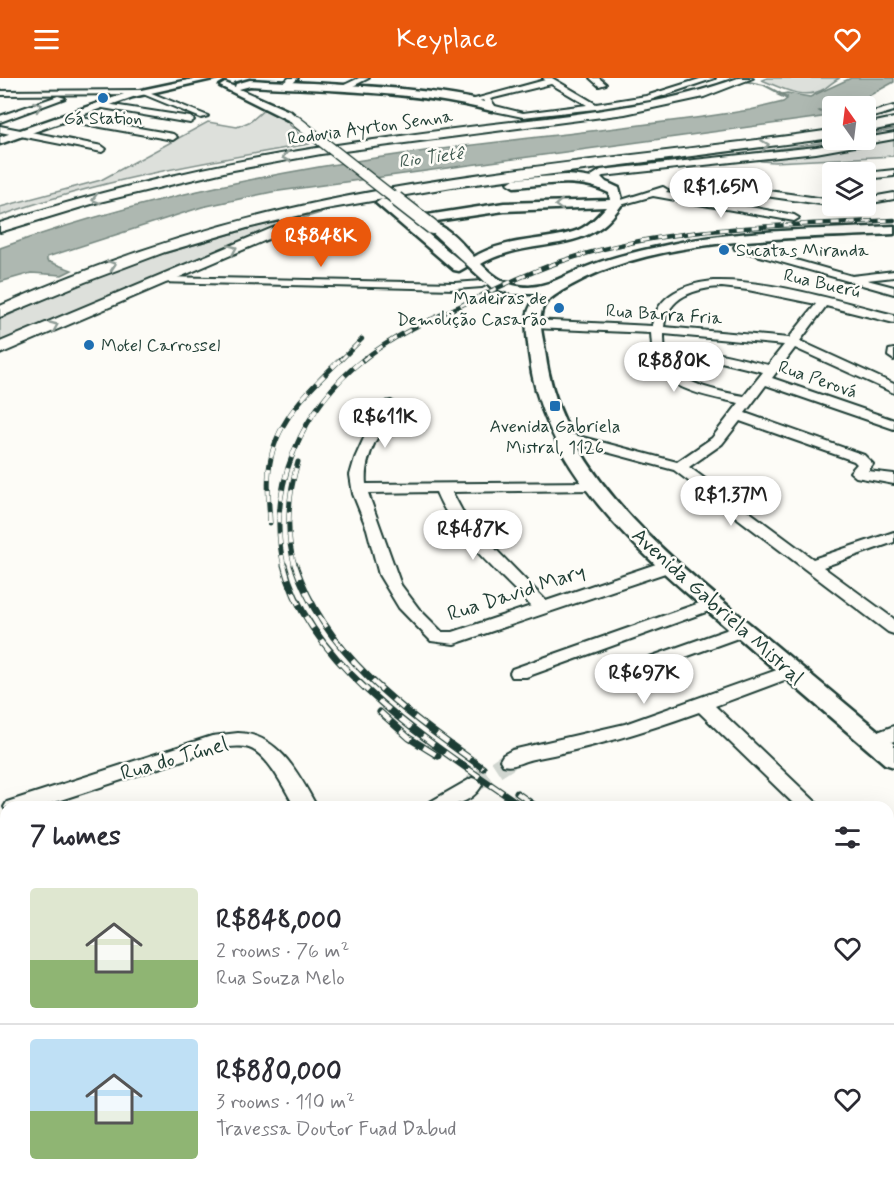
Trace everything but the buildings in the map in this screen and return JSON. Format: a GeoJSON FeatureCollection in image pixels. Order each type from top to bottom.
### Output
{"type":"FeatureCollection","features":[{"type":"Feature","properties":{"kind":"highway","name":"Rodovia Ayrton Senna"},"geometry":{"type":"LineString","coordinates":[[0,228],[106,196],[247,164],[365,144],[629,110],[689,98],[748,78]]}},
{"type":"Feature","properties":{"kind":"highway"},"geometry":{"type":"LineString","coordinates":[[365,144],[474,125],[490,107],[512,114]]}},
{"type":"Feature","properties":{"kind":"highway"},"geometry":{"type":"LineString","coordinates":[[876,126],[894,122]]}},
{"type":"Feature","properties":{"kind":"highway"},"geometry":{"type":"LineString","coordinates":[[0,312],[74,279],[164,247],[244,224],[382,199],[686,160],[822,136]]}},
{"type":"Feature","properties":{"kind":"highway"},"geometry":{"type":"LineString","coordinates":[[0,349],[268,233],[382,199],[514,183],[673,159],[686,160]]}},
{"type":"Feature","properties":{"kind":"main road"},"geometry":{"type":"LineString","coordinates":[[0,141],[130,95],[209,78],[287,114],[432,227],[489,289],[510,298],[538,318]]}},
{"type":"Feature","properties":{"kind":"main road"},"geometry":{"type":"LineString","coordinates":[[224,78],[265,103]]}},
{"type":"Feature","properties":{"kind":"main road"},"geometry":{"type":"LineString","coordinates":[[239,86],[250,83],[290,82],[470,101],[490,107]]}},
{"type":"Feature","properties":{"kind":"main road"},"geometry":{"type":"LineString","coordinates":[[514,183],[572,178],[600,182],[615,191],[617,203]]}},
{"type":"Feature","properties":{"kind":"main road"},"geometry":{"type":"LineString","coordinates":[[382,199],[406,222],[476,275],[511,290],[537,292],[620,260],[693,248],[894,230]]}},
{"type":"Feature","properties":{"kind":"main road"},"geometry":{"type":"LineString","coordinates":[[476,275],[492,251],[588,231],[617,203]]}},
{"type":"Feature","properties":{"kind":"main road"},"geometry":{"type":"LineString","coordinates":[[406,222],[504,207],[617,203]]}},
{"type":"Feature","properties":{"kind":"main road"},"geometry":{"type":"LineString","coordinates":[[432,227],[479,246],[527,243]]}},
{"type":"Feature","properties":{"kind":"main road"},"geometry":{"type":"LineString","coordinates":[[445,234],[476,275]]}},
{"type":"Feature","properties":{"kind":"main road"},"geometry":{"type":"LineString","coordinates":[[736,244],[894,237]]}},
{"type":"Feature","properties":{"kind":"main road"},"geometry":{"type":"LineString","coordinates":[[538,318],[572,291],[609,273],[693,248]]}},
{"type":"Feature","properties":{"kind":"main road"},"geometry":{"type":"LineString","coordinates":[[538,318],[560,285]]}},
{"type":"Feature","properties":{"kind":"main road","name":"Avenida Gabriela Mistral"},"geometry":{"type":"LineString","coordinates":[[538,318],[543,383],[563,436],[593,485],[628,526],[668,566],[791,671],[884,737],[894,758]]}},
{"type":"Feature","properties":{"kind":"street"},"geometry":{"type":"LineString","coordinates":[[342,88],[365,78]]}},
{"type":"Feature","properties":{"kind":"street"},"geometry":{"type":"LineString","coordinates":[[594,78],[602,84]]}},
{"type":"Feature","properties":{"kind":"street"},"geometry":{"type":"LineString","coordinates":[[512,114],[530,115],[647,98],[711,78]]}},
{"type":"Feature","properties":{"kind":"street"},"geometry":{"type":"LineString","coordinates":[[490,107],[549,80],[595,107]]}},
{"type":"Feature","properties":{"kind":"street"},"geometry":{"type":"LineString","coordinates":[[0,119],[75,92]]}},
{"type":"Feature","properties":{"kind":"street"},"geometry":{"type":"LineString","coordinates":[[113,92],[130,95]]}},
{"type":"Feature","properties":{"kind":"street"},"geometry":{"type":"LineString","coordinates":[[0,93],[144,92],[204,116]]}},
{"type":"Feature","properties":{"kind":"street"},"geometry":{"type":"LineString","coordinates":[[0,99],[20,93]]}},
{"type":"Feature","properties":{"kind":"street"},"geometry":{"type":"LineString","coordinates":[[100,105],[190,120]]}},
{"type":"Feature","properties":{"kind":"street"},"geometry":{"type":"LineString","coordinates":[[876,114],[894,108]]}},
{"type":"Feature","properties":{"kind":"street"},"geometry":{"type":"LineString","coordinates":[[65,118],[173,137]]}},
{"type":"Feature","properties":{"kind":"street"},"geometry":{"type":"LineString","coordinates":[[0,129],[102,149]]}},
{"type":"Feature","properties":{"kind":"street"},"geometry":{"type":"LineString","coordinates":[[600,182],[595,177],[601,173],[686,160],[816,150],[894,136]]}},
{"type":"Feature","properties":{"kind":"street"},"geometry":{"type":"LineString","coordinates":[[686,160],[686,182]]}},
{"type":"Feature","properties":{"kind":"street"},"geometry":{"type":"LineString","coordinates":[[876,175],[894,173]]}},
{"type":"Feature","properties":{"kind":"street"},"geometry":{"type":"LineString","coordinates":[[617,203],[686,182],[822,202]]}},
{"type":"Feature","properties":{"kind":"street"},"geometry":{"type":"LineString","coordinates":[[653,193],[794,218]]}},
{"type":"Feature","properties":{"kind":"street"},"geometry":{"type":"LineString","coordinates":[[876,199],[894,196]]}},
{"type":"Feature","properties":{"kind":"street"},"geometry":{"type":"LineString","coordinates":[[736,244],[894,291]]}},
{"type":"Feature","properties":{"kind":"street"},"geometry":{"type":"LineString","coordinates":[[844,278],[894,274]]}},
{"type":"Feature","properties":{"kind":"street"},"geometry":{"type":"LineString","coordinates":[[161,280],[443,286],[476,275]]}},
{"type":"Feature","properties":{"kind":"street","name":"Rua Buerú"},"geometry":{"type":"LineString","coordinates":[[656,330],[660,314],[668,302],[679,294],[706,285],[740,286],[824,300],[894,320]]}},
{"type":"Feature","properties":{"kind":"street"},"geometry":{"type":"LineString","coordinates":[[679,467],[717,441],[824,300]]}},
{"type":"Feature","properties":{"kind":"street","name":"Rua Barra Fria"},"geometry":{"type":"LineString","coordinates":[[538,318],[793,342],[894,389]]}},
{"type":"Feature","properties":{"kind":"street"},"geometry":{"type":"LineString","coordinates":[[656,330],[662,362],[672,375],[717,395],[748,401]]}},
{"type":"Feature","properties":{"kind":"street","name":"Rua Perová"},"geometry":{"type":"LineString","coordinates":[[677,353],[721,358],[894,425]]}},
{"type":"Feature","properties":{"kind":"street"},"geometry":{"type":"LineString","coordinates":[[391,405],[371,439],[359,471],[360,489],[593,485]]}},
{"type":"Feature","properties":{"kind":"street"},"geometry":{"type":"LineString","coordinates":[[737,415],[860,458],[866,464],[858,472],[861,474],[894,479]]}},
{"type":"Feature","properties":{"kind":"street"},"geometry":{"type":"LineString","coordinates":[[563,436],[679,467],[894,628]]}},
{"type":"Feature","properties":{"kind":"street"},"geometry":{"type":"LineString","coordinates":[[442,487],[461,523],[543,608]]}},
{"type":"Feature","properties":{"kind":"street","name":"Rua David Mary"},"geometry":{"type":"LineString","coordinates":[[360,489],[376,531],[384,566],[398,593],[413,615],[437,637],[454,638],[668,566]]}},
{"type":"Feature","properties":{"kind":"street"},"geometry":{"type":"LineString","coordinates":[[810,566],[894,537]]}},
{"type":"Feature","properties":{"kind":"street"},"geometry":{"type":"LineString","coordinates":[[519,673],[711,604]]}},
{"type":"Feature","properties":{"kind":"street"},"geometry":{"type":"LineString","coordinates":[[620,674],[743,630]]}},
{"type":"Feature","properties":{"kind":"street"},"geometry":{"type":"LineString","coordinates":[[510,760],[519,755],[589,741],[632,729],[791,671]]}},
{"type":"Feature","properties":{"kind":"street"},"geometry":{"type":"LineString","coordinates":[[702,704],[804,801]]}},
{"type":"Feature","properties":{"kind":"street","name":"Rua do Túnel"},"geometry":{"type":"LineString","coordinates":[[34,801],[219,741],[240,739],[257,744],[270,753],[302,801]]}},
{"type":"Feature","properties":{"kind":"street"},"geometry":{"type":"LineString","coordinates":[[453,801],[472,785]]}},
{"type":"Feature","properties":{"kind":"shaded area"},"geometry":{"type":"Polygon","coordinates":[[[767,78],[840,78],[824,89],[801,94],[762,80],[767,78]]]}},
{"type":"Feature","properties":{"kind":"shaded area"},"geometry":{"type":"Polygon","coordinates":[[[265,109],[285,120],[309,144],[114,182],[37,203],[0,216],[0,207],[101,180],[208,122],[237,127],[251,121],[265,109]]]}},
{"type":"Feature","properties":{"kind":"shaded area"},"geometry":{"type":"Polygon","coordinates":[[[894,129],[894,156],[774,162],[761,161],[742,154],[822,143],[822,150],[876,150],[876,133],[894,129]]]}},
{"type":"Feature","properties":{"kind":"shaded area"},"geometry":{"type":"Polygon","coordinates":[[[330,210],[278,226],[0,345],[0,319],[112,269],[255,227],[330,210]]]}},
{"type":"Feature","properties":{"kind":"water","name":"Rio Tietê"},"geometry":{"type":"Polygon","coordinates":[[[851,78],[894,78],[894,82],[868,96],[822,96],[822,110],[819,111],[822,117],[272,192],[202,207],[47,257],[47,261],[72,270],[62,275],[31,273],[0,282],[0,248],[99,216],[199,190],[301,170],[403,154],[750,110],[783,102],[787,99],[778,95],[787,93],[810,97],[851,78]]]}},
{"type":"Feature","properties":{"kind":"waterway"},"geometry":{"type":"LineString","coordinates":[[730,78],[764,85],[787,97]]}},
{"type":"Feature","properties":{"kind":"tunnel"},"geometry":{"type":"LineString","coordinates":[[472,785],[510,760]]}},
{"type":"Feature","properties":{"kind":"railway"},"geometry":{"type":"LineString","coordinates":[[363,360],[411,330],[517,279],[560,262],[614,246],[733,229],[894,220]]}},
{"type":"Feature","properties":{"kind":"railway"},"geometry":{"type":"LineString","coordinates":[[341,360],[362,339]]}},
{"type":"Feature","properties":{"kind":"railway"},"geometry":{"type":"LineString","coordinates":[[270,523],[269,474],[271,458],[281,429],[299,403],[342,358]]}},
{"type":"Feature","properties":{"kind":"railway"},"geometry":{"type":"LineString","coordinates":[[284,566],[279,537],[280,507],[285,479],[294,451],[307,424],[324,400],[365,358]]}},
{"type":"Feature","properties":{"kind":"railway"},"geometry":{"type":"LineString","coordinates":[[295,566],[290,541],[289,514],[298,462]]}},
{"type":"Feature","properties":{"kind":"railway"},"geometry":{"type":"LineString","coordinates":[[284,565],[298,603],[320,639],[349,672],[417,732],[514,801]]}},
{"type":"Feature","properties":{"kind":"railway"},"geometry":{"type":"LineString","coordinates":[[295,565],[309,598],[327,628],[348,655],[398,704],[483,768]]}},
{"type":"Feature","properties":{"kind":"railway"},"geometry":{"type":"LineString","coordinates":[[380,712],[409,738],[438,756]]}},
{"type":"Feature","properties":{"kind":"railway"},"geometry":{"type":"LineString","coordinates":[[517,793],[528,801]]}},
{"type":"Feature","properties":{"kind":"place","name":"Gá Station"},"geometry":{"type":"Point","coordinates":[103,98]}},
{"type":"Feature","properties":{"kind":"place","name":"Sucatas Miranda"},"geometry":{"type":"Point","coordinates":[724,250]}},
{"type":"Feature","properties":{"kind":"place","name":"Madeiras de Demolição Casarão"},"geometry":{"type":"Point","coordinates":[559,308]}},
{"type":"Feature","properties":{"kind":"place","name":"Motel Carrossel"},"geometry":{"type":"Point","coordinates":[89,345]}},
{"type":"Feature","properties":{"kind":"place","name":"Avenida Gabriela Mistral, 1126"},"geometry":{"type":"Point","coordinates":[555,406]}}]}
